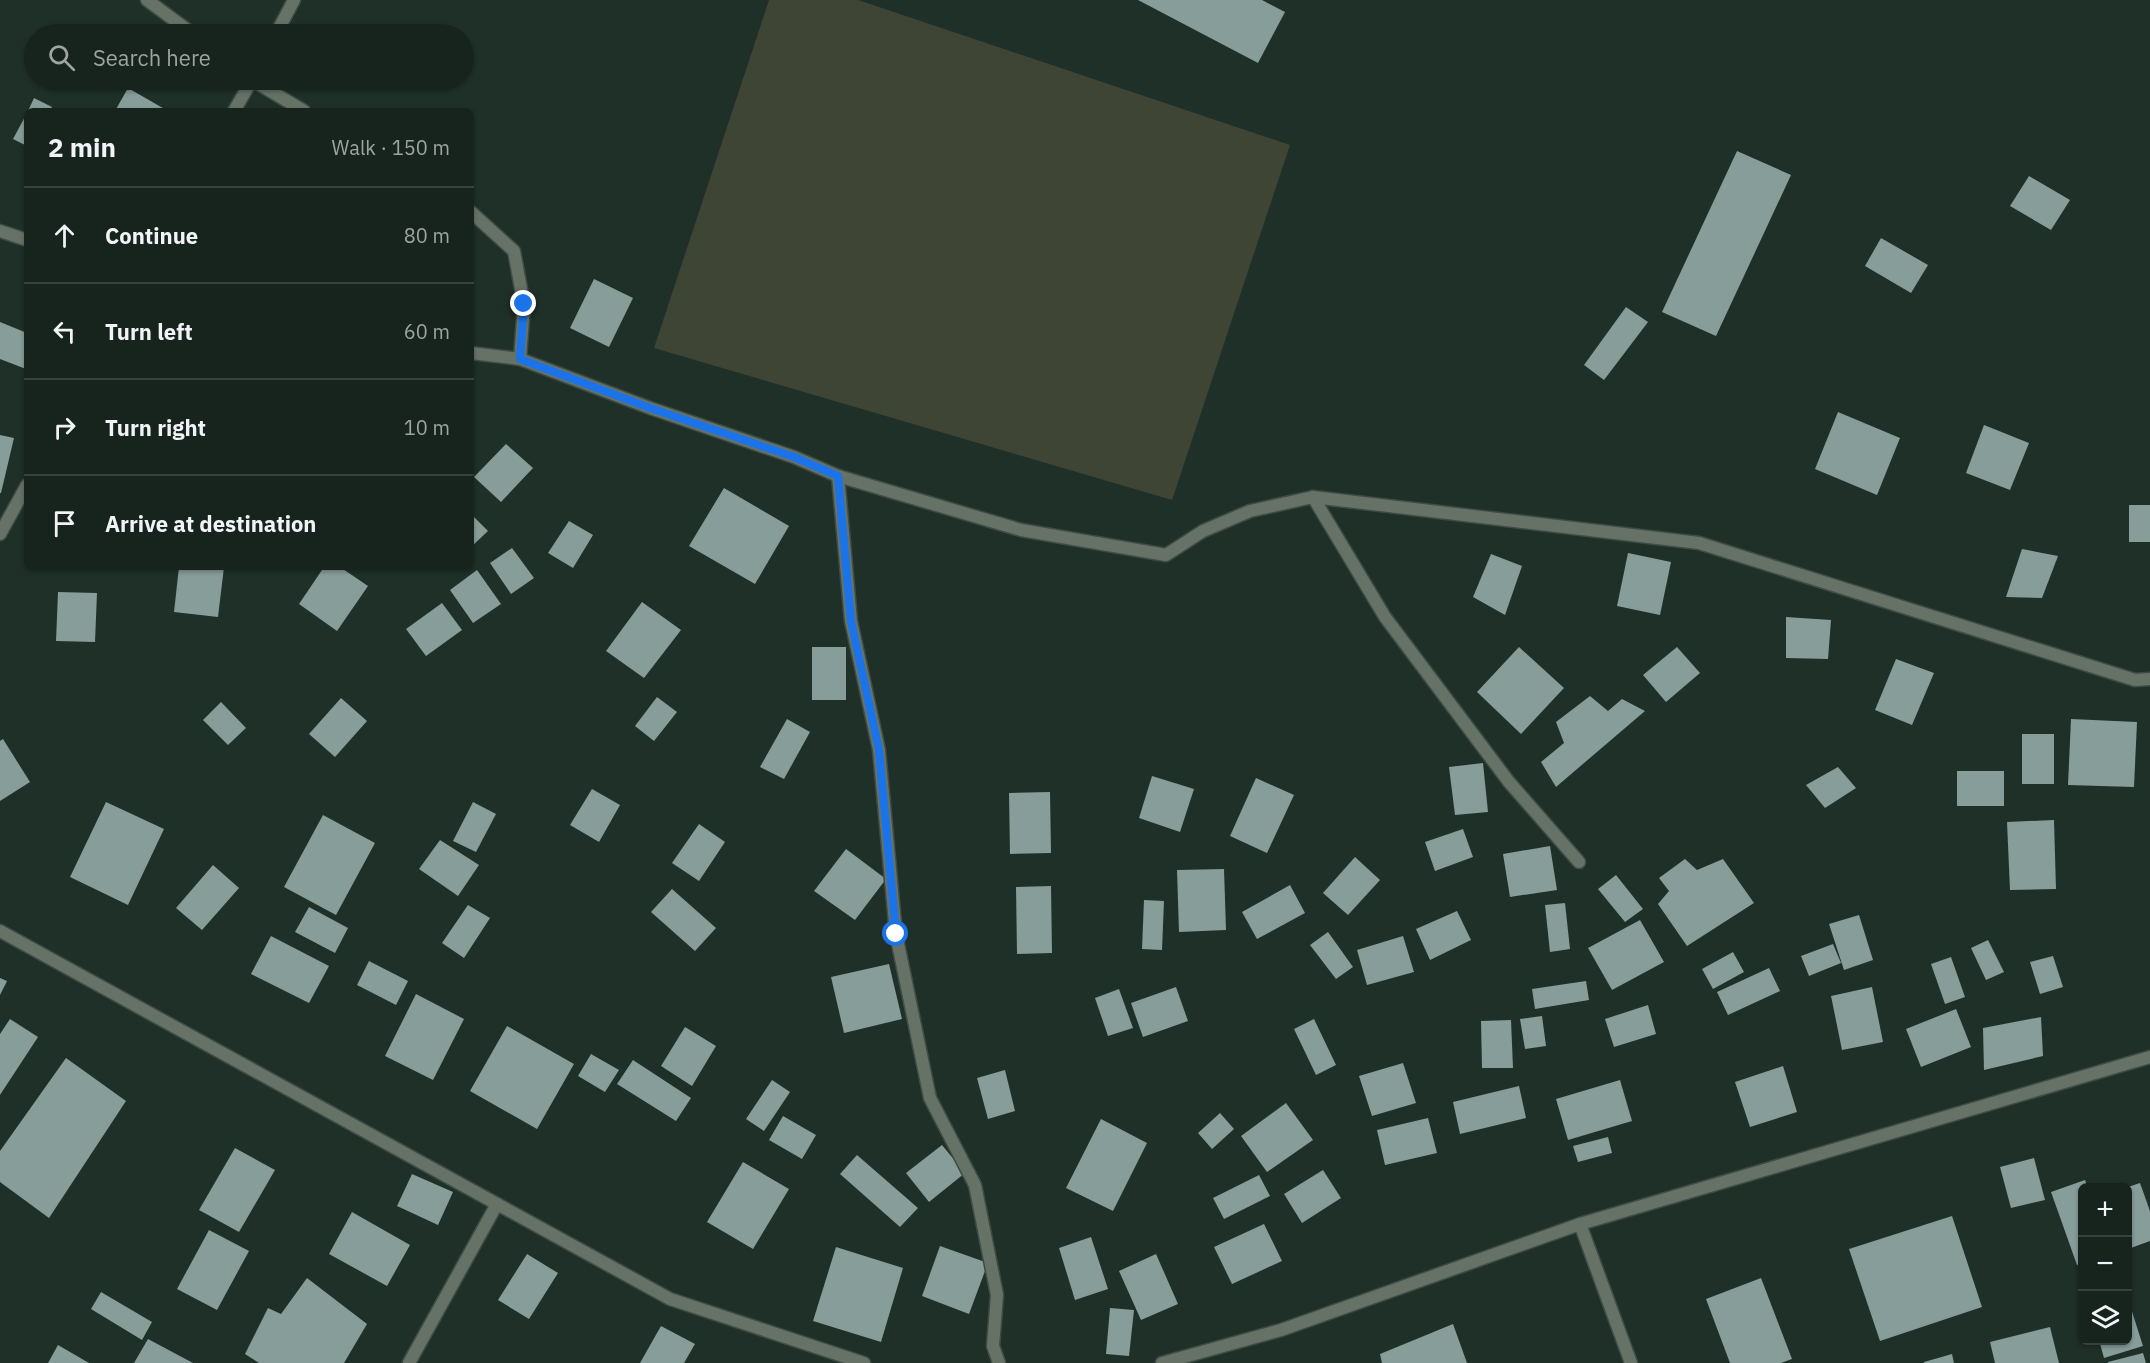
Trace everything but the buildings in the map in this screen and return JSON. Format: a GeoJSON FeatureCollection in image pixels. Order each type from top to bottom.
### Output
{"type":"FeatureCollection","features":[{"type":"Feature","properties":{"kind":"street"},"geometry":{"type":"LineString","coordinates":[[147,0],[179,24]]}},
{"type":"Feature","properties":{"kind":"street"},"geometry":{"type":"LineString","coordinates":[[281,24],[294,0]]}},
{"type":"Feature","properties":{"kind":"street"},"geometry":{"type":"LineString","coordinates":[[236,108],[246,90]]}},
{"type":"Feature","properties":{"kind":"street"},"geometry":{"type":"LineString","coordinates":[[269,90],[299,108]]}},
{"type":"Feature","properties":{"kind":"street"},"geometry":{"type":"LineString","coordinates":[[474,215],[514,252],[524,304],[520,359]]}},
{"type":"Feature","properties":{"kind":"street"},"geometry":{"type":"LineString","coordinates":[[0,231],[24,239]]}},
{"type":"Feature","properties":{"kind":"street"},"geometry":{"type":"LineString","coordinates":[[474,353],[520,359],[650,408],[794,457],[838,476],[1021,530],[1166,555],[1203,531],[1250,511],[1313,497],[1699,543],[2135,680],[2150,679]]}},
{"type":"Feature","properties":{"kind":"street"},"geometry":{"type":"LineString","coordinates":[[838,476],[851,621],[879,750],[896,934],[930,1098],[975,1185],[997,1295],[993,1346],[999,1363]]}},
{"type":"Feature","properties":{"kind":"street"},"geometry":{"type":"LineString","coordinates":[[0,534],[24,490]]}},
{"type":"Feature","properties":{"kind":"street"},"geometry":{"type":"LineString","coordinates":[[1313,497],[1385,618],[1483,744],[1509,782],[1579,862]]}},
{"type":"Feature","properties":{"kind":"street"},"geometry":{"type":"LineString","coordinates":[[0,931],[670,1299],[864,1363]]}},
{"type":"Feature","properties":{"kind":"street"},"geometry":{"type":"LineString","coordinates":[[1162,1363],[1281,1330],[1580,1224],[2150,1057]]}},
{"type":"Feature","properties":{"kind":"street"},"geometry":{"type":"LineString","coordinates":[[409,1363],[497,1204]]}},
{"type":"Feature","properties":{"kind":"street"},"geometry":{"type":"LineString","coordinates":[[1580,1224],[1631,1363]]}},
{"type":"Feature","properties":{"kind":"green space"},"geometry":{"type":"Polygon","coordinates":[[[769,0],[858,0],[1290,145],[1172,500],[654,348],[769,0]]]}},
{"type":"Feature","properties":{"kind":"route"},"geometry":{"type":"LineString","coordinates":[[524,304],[520,359],[650,408],[794,457],[838,476],[851,621],[879,750],[896,934]]}}]}
